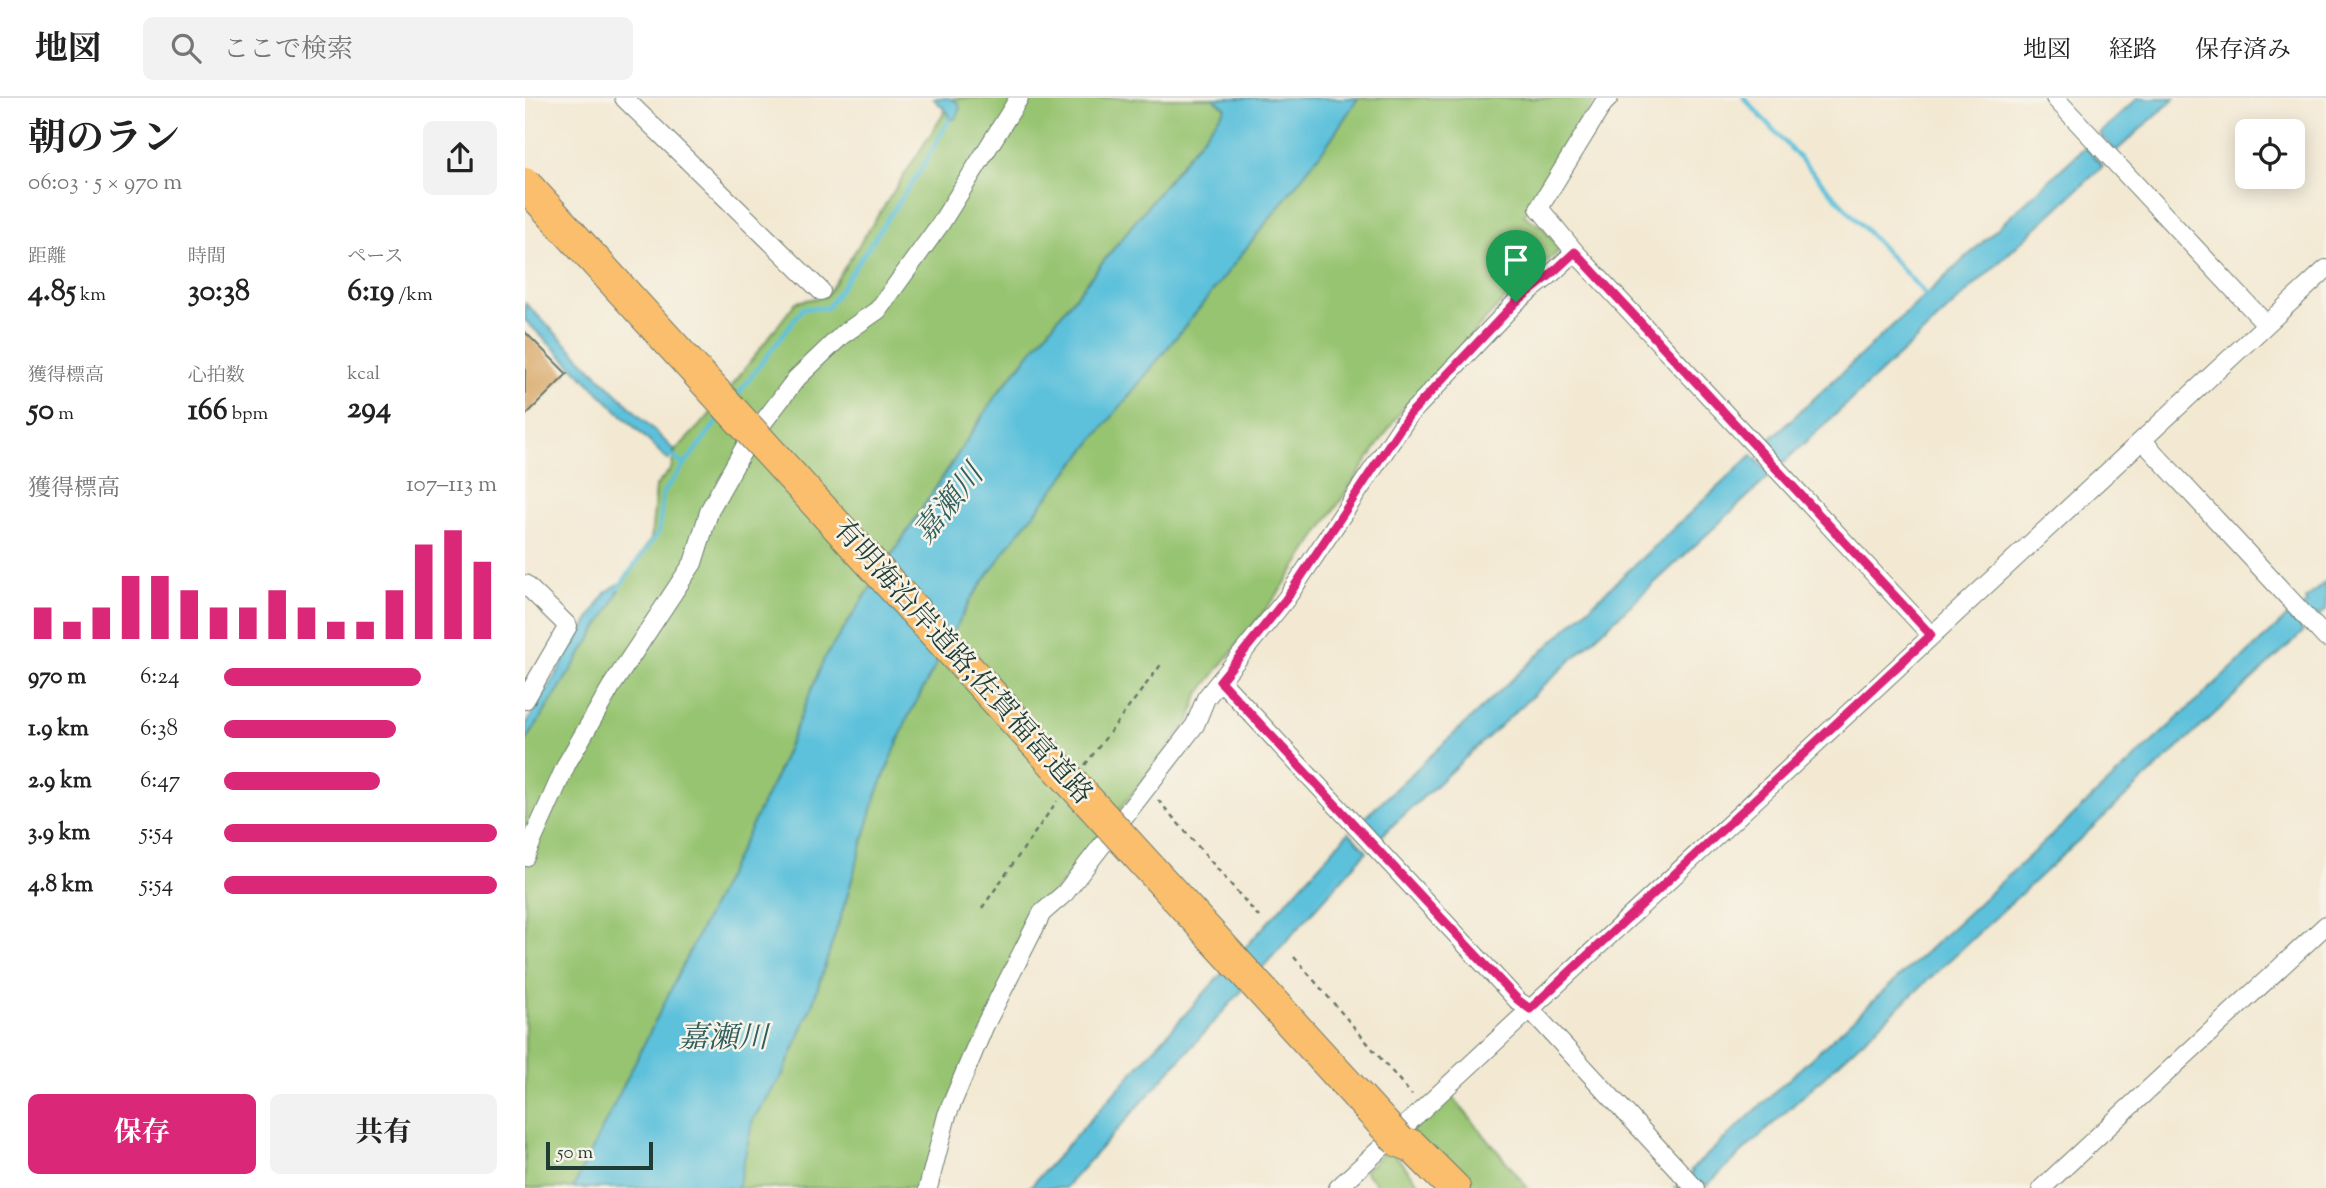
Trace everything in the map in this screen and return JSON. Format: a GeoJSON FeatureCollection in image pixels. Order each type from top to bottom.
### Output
{"type":"FeatureCollection","features":[{"type":"Feature","properties":{"kind":"highway","name":"有明海沿岸道路;佐賀福富道路"},"geometry":{"type":"LineString","coordinates":[[525,184],[1399,1141]]}},
{"type":"Feature","properties":{"kind":"highway"},"geometry":{"type":"LineString","coordinates":[[1399,1141],[1404,1153],[1435,1188]]}},
{"type":"Feature","properties":{"kind":"highway"},"geometry":{"type":"LineString","coordinates":[[1399,1141],[1412,1146],[1454,1188]]}},
{"type":"Feature","properties":{"kind":"street"},"geometry":{"type":"LineString","coordinates":[[624,98],[821,291]]}},
{"type":"Feature","properties":{"kind":"street"},"geometry":{"type":"LineString","coordinates":[[525,857],[567,763],[611,687],[693,563],[709,509],[746,444],[796,379],[842,335],[878,310],[941,223],[1019,98]]}},
{"type":"Feature","properties":{"kind":"street"},"geometry":{"type":"LineString","coordinates":[[1609,98],[1539,208],[1575,252],[1931,635]]}},
{"type":"Feature","properties":{"kind":"street"},"geometry":{"type":"LineString","coordinates":[[2055,98],[2266,324]]}},
{"type":"Feature","properties":{"kind":"street"},"geometry":{"type":"LineString","coordinates":[[929,1187],[947,1115],[983,1027],[1042,914],[1065,893],[1195,725],[1206,698],[1286,599],[1409,415],[1516,302],[1575,252]]}},
{"type":"Feature","properties":{"kind":"street"},"geometry":{"type":"LineString","coordinates":[[1338,1188],[2326,269]]}},
{"type":"Feature","properties":{"kind":"street"},"geometry":{"type":"LineString","coordinates":[[2142,440],[2326,638]]}},
{"type":"Feature","properties":{"kind":"street"},"geometry":{"type":"LineString","coordinates":[[525,584],[568,626],[525,700]]}},
{"type":"Feature","properties":{"kind":"street"},"geometry":{"type":"LineString","coordinates":[[1220,681],[1518,1000],[1530,1009],[1689,1182]]}},
{"type":"Feature","properties":{"kind":"street"},"geometry":{"type":"LineString","coordinates":[[2042,1188],[2326,925]]}},
{"type":"Feature","properties":{"kind":"path"},"geometry":{"type":"LineString","coordinates":[[1147,786],[1259,917]]}},
{"type":"Feature","properties":{"kind":"path"},"geometry":{"type":"LineString","coordinates":[[1294,957],[1423,1108]]}},
{"type":"Feature","properties":{"kind":"green space"},"geometry":{"type":"Polygon","coordinates":[[[954,98],[1213,98],[1226,108],[996,395],[824,659],[777,774],[585,1188],[525,1188],[525,743],[651,539],[656,486],[671,469],[675,451],[707,418],[796,302],[826,296],[954,98]]]}},
{"type":"Feature","properties":{"kind":"green space"},"geometry":{"type":"Polygon","coordinates":[[[1358,98],[1596,98],[1524,215],[1543,228],[1561,249],[1499,305],[1400,412],[1277,595],[1198,695],[1190,720],[1038,913],[922,1188],[701,1188],[783,1074],[812,1005],[875,799],[907,719],[971,599],[1012,541],[1326,146],[1358,98]]]}},
{"type":"Feature","properties":{"kind":"green space"},"geometry":{"type":"Polygon","coordinates":[[[1450,1094],[1528,1188],[1467,1188],[1411,1131],[1450,1094]]]}},
{"type":"Feature","properties":{"kind":"green space"},"geometry":{"type":"Polygon","coordinates":[[[1389,1148],[1423,1188],[1380,1188],[1364,1171],[1389,1148]]]}},
{"type":"Feature","properties":{"kind":"water"},"geometry":{"type":"Polygon","coordinates":[[[933,98],[948,98],[958,102],[960,109],[956,118],[949,120],[949,114],[933,98]]]}},
{"type":"Feature","properties":{"kind":"water","name":"嘉瀬川"},"geometry":{"type":"Polygon","coordinates":[[[1213,98],[1358,98],[1326,146],[1012,541],[971,599],[907,719],[875,799],[812,1005],[783,1074],[753,1119],[738,1188],[573,1188],[777,774],[824,659],[996,396],[1226,108],[1213,98]]]}},
{"type":"Feature","properties":{"kind":"water"},"geometry":{"type":"Polygon","coordinates":[[[2138,98],[2175,98],[2116,151],[2099,134],[2138,98]]]}},
{"type":"Feature","properties":{"kind":"water"},"geometry":{"type":"Polygon","coordinates":[[[2085,147],[2103,166],[1783,463],[1765,444],[2085,147]]]}},
{"type":"Feature","properties":{"kind":"water"},"geometry":{"type":"Polygon","coordinates":[[[525,303],[675,451],[668,460],[525,320],[525,303]]]}},
{"type":"Feature","properties":{"kind":"water"},"geometry":{"type":"Polygon","coordinates":[[[1752,455],[1771,475],[1380,837],[1363,819],[1752,455]]]}},
{"type":"Feature","properties":{"kind":"water"},"geometry":{"type":"Polygon","coordinates":[[[2326,581],[2326,610],[2300,628],[2303,632],[1706,1186],[1704,1183],[1699,1188],[1673,1188],[2288,616],[2291,618],[2307,603],[2305,600],[2326,581]]]}},
{"type":"Feature","properties":{"kind":"water"},"geometry":{"type":"Polygon","coordinates":[[[622,582],[612,605],[525,743],[525,726],[605,593],[622,582]]]}},
{"type":"Feature","properties":{"kind":"water"},"geometry":{"type":"Polygon","coordinates":[[[1349,832],[1367,851],[1065,1188],[1029,1188],[1349,832]]]}},
{"type":"Feature","properties":{"kind":"building"},"geometry":{"type":"Polygon","coordinates":[[[525,332],[567,374],[525,416],[525,332]]]}},
{"type":"Feature","properties":{"kind":"waterway"},"geometry":{"type":"LineString","coordinates":[[1744,98],[1926,295]]}},
{"type":"Feature","properties":{"kind":"waterway"},"geometry":{"type":"LineString","coordinates":[[736,397],[803,308],[827,308],[922,168],[949,120]]}},
{"type":"Feature","properties":{"kind":"waterway"},"geometry":{"type":"LineString","coordinates":[[619,587],[659,532],[663,493],[722,415]]}},
{"type":"Feature","properties":{"kind":"waterway"},"geometry":{"type":"LineString","coordinates":[[671,455],[684,465]]}},
{"type":"Feature","properties":{"kind":"route"},"geometry":{"type":"LineString","coordinates":[[1575,252],[1931,635],[1530,1009],[1518,1000],[1220,681],[1286,599],[1409,415],[1516,302],[1575,252]]}}]}
